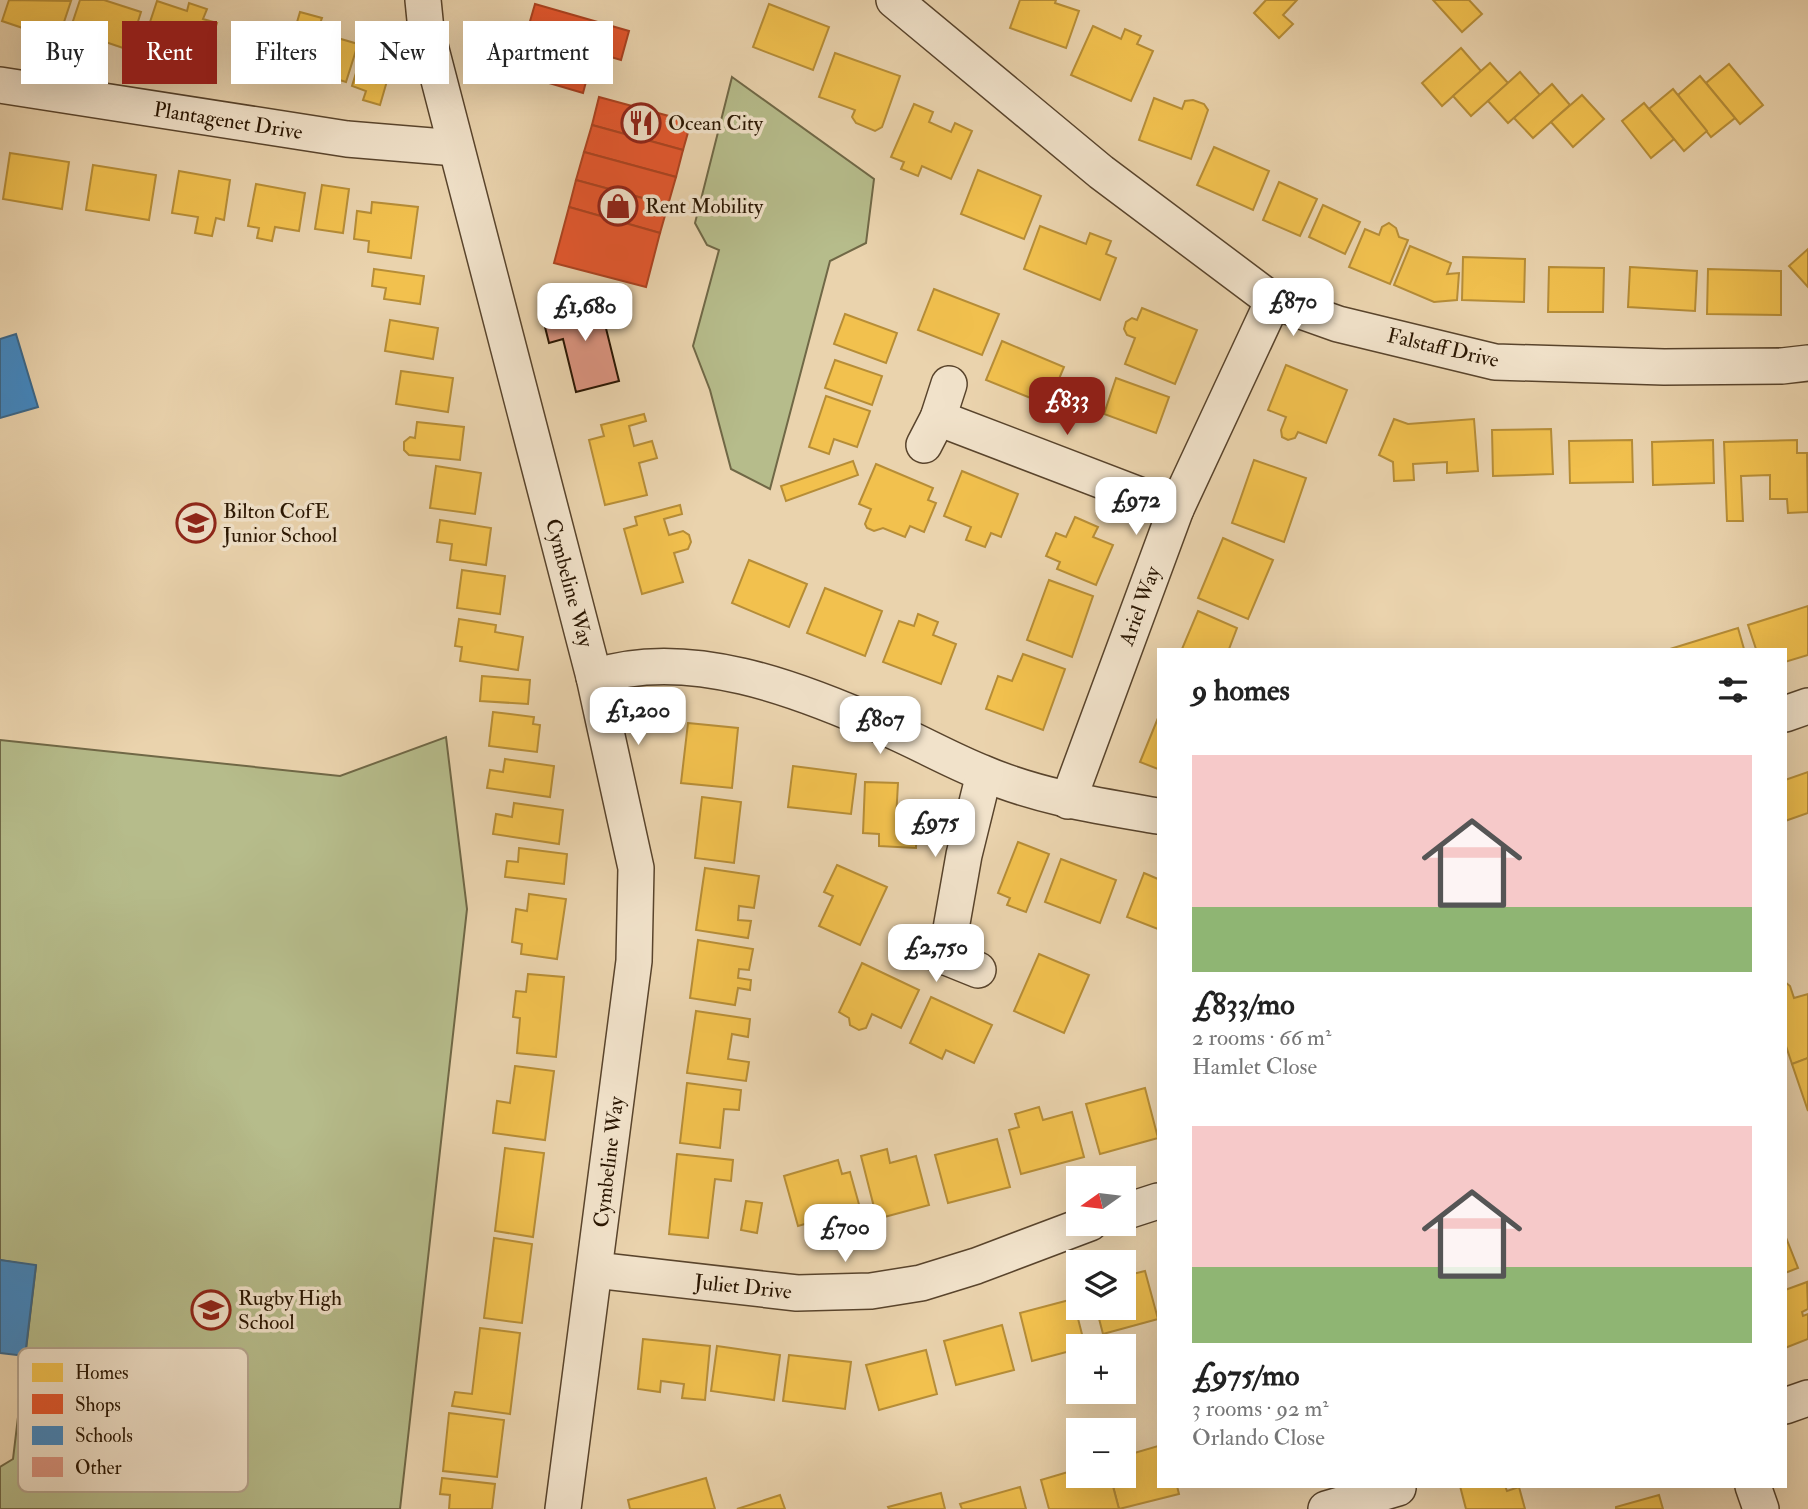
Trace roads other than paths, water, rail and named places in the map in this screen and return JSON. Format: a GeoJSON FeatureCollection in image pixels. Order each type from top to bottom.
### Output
{"type":"FeatureCollection","features":[{"type":"Feature","properties":{"kind":"street","name":"Cymbeline Way"},"geometry":{"type":"LineString","coordinates":[[423,0],[426,30],[594,677],[636,868],[634,961],[563,1509]]}},
{"type":"Feature","properties":{"kind":"street","name":"Falstaff Drive"},"geometry":{"type":"LineString","coordinates":[[894,0],[1101,172],[1273,301],[1338,324],[1495,362],[1640,367],[1782,366],[1808,363]]}},
{"type":"Feature","properties":{"kind":"street","name":"Plantagenet Drive"},"geometry":{"type":"LineString","coordinates":[[0,85],[347,139],[456,148]]}},
{"type":"Feature","properties":{"kind":"street","name":"Ariel Way"},"geometry":{"type":"LineString","coordinates":[[1068,801],[1176,509],[1273,301]]}},
{"type":"Feature","properties":{"kind":"street"},"geometry":{"type":"LineString","coordinates":[[949,384],[931,431],[1176,509]]}},
{"type":"Feature","properties":{"kind":"street"},"geometry":{"type":"LineString","coordinates":[[594,677],[654,665],[712,671],[772,683],[884,727],[984,774],[1068,801],[1157,816]]}},
{"type":"Feature","properties":{"kind":"street"},"geometry":{"type":"LineString","coordinates":[[1787,712],[1808,706]]}},
{"type":"Feature","properties":{"kind":"street"},"geometry":{"type":"LineString","coordinates":[[978,970],[931,951],[964,855],[984,774]]}},
{"type":"Feature","properties":{"kind":"street"},"geometry":{"type":"LineString","coordinates":[[1136,1208],[1157,1201]]}},
{"type":"Feature","properties":{"kind":"street","name":"Juliet Drive"},"geometry":{"type":"LineString","coordinates":[[595,1270],[797,1293],[871,1292],[921,1283],[976,1266],[1066,1232]]}},
{"type":"Feature","properties":{"kind":"street"},"geometry":{"type":"LineString","coordinates":[[1787,1405],[1808,1398]]}},
{"type":"Feature","properties":{"kind":"street"},"geometry":{"type":"LineString","coordinates":[[1754,1488],[1761,1509]]}},
{"type":"Feature","properties":{"kind":"street"},"geometry":{"type":"LineString","coordinates":[[1326,1509],[1400,1494]]}},
{"type":"Feature","properties":{"kind":"place","name":"Ocean City"},"geometry":{"type":"Point","coordinates":[641,123]}},
{"type":"Feature","properties":{"kind":"place","name":"Rent Mobility"},"geometry":{"type":"Point","coordinates":[618,206]}},
{"type":"Feature","properties":{"kind":"place","name":"Bilton CofE Junior School"},"geometry":{"type":"Point","coordinates":[196,523]}},
{"type":"Feature","properties":{"kind":"place","name":"Rugby High School"},"geometry":{"type":"Point","coordinates":[211,1310]}}]}
